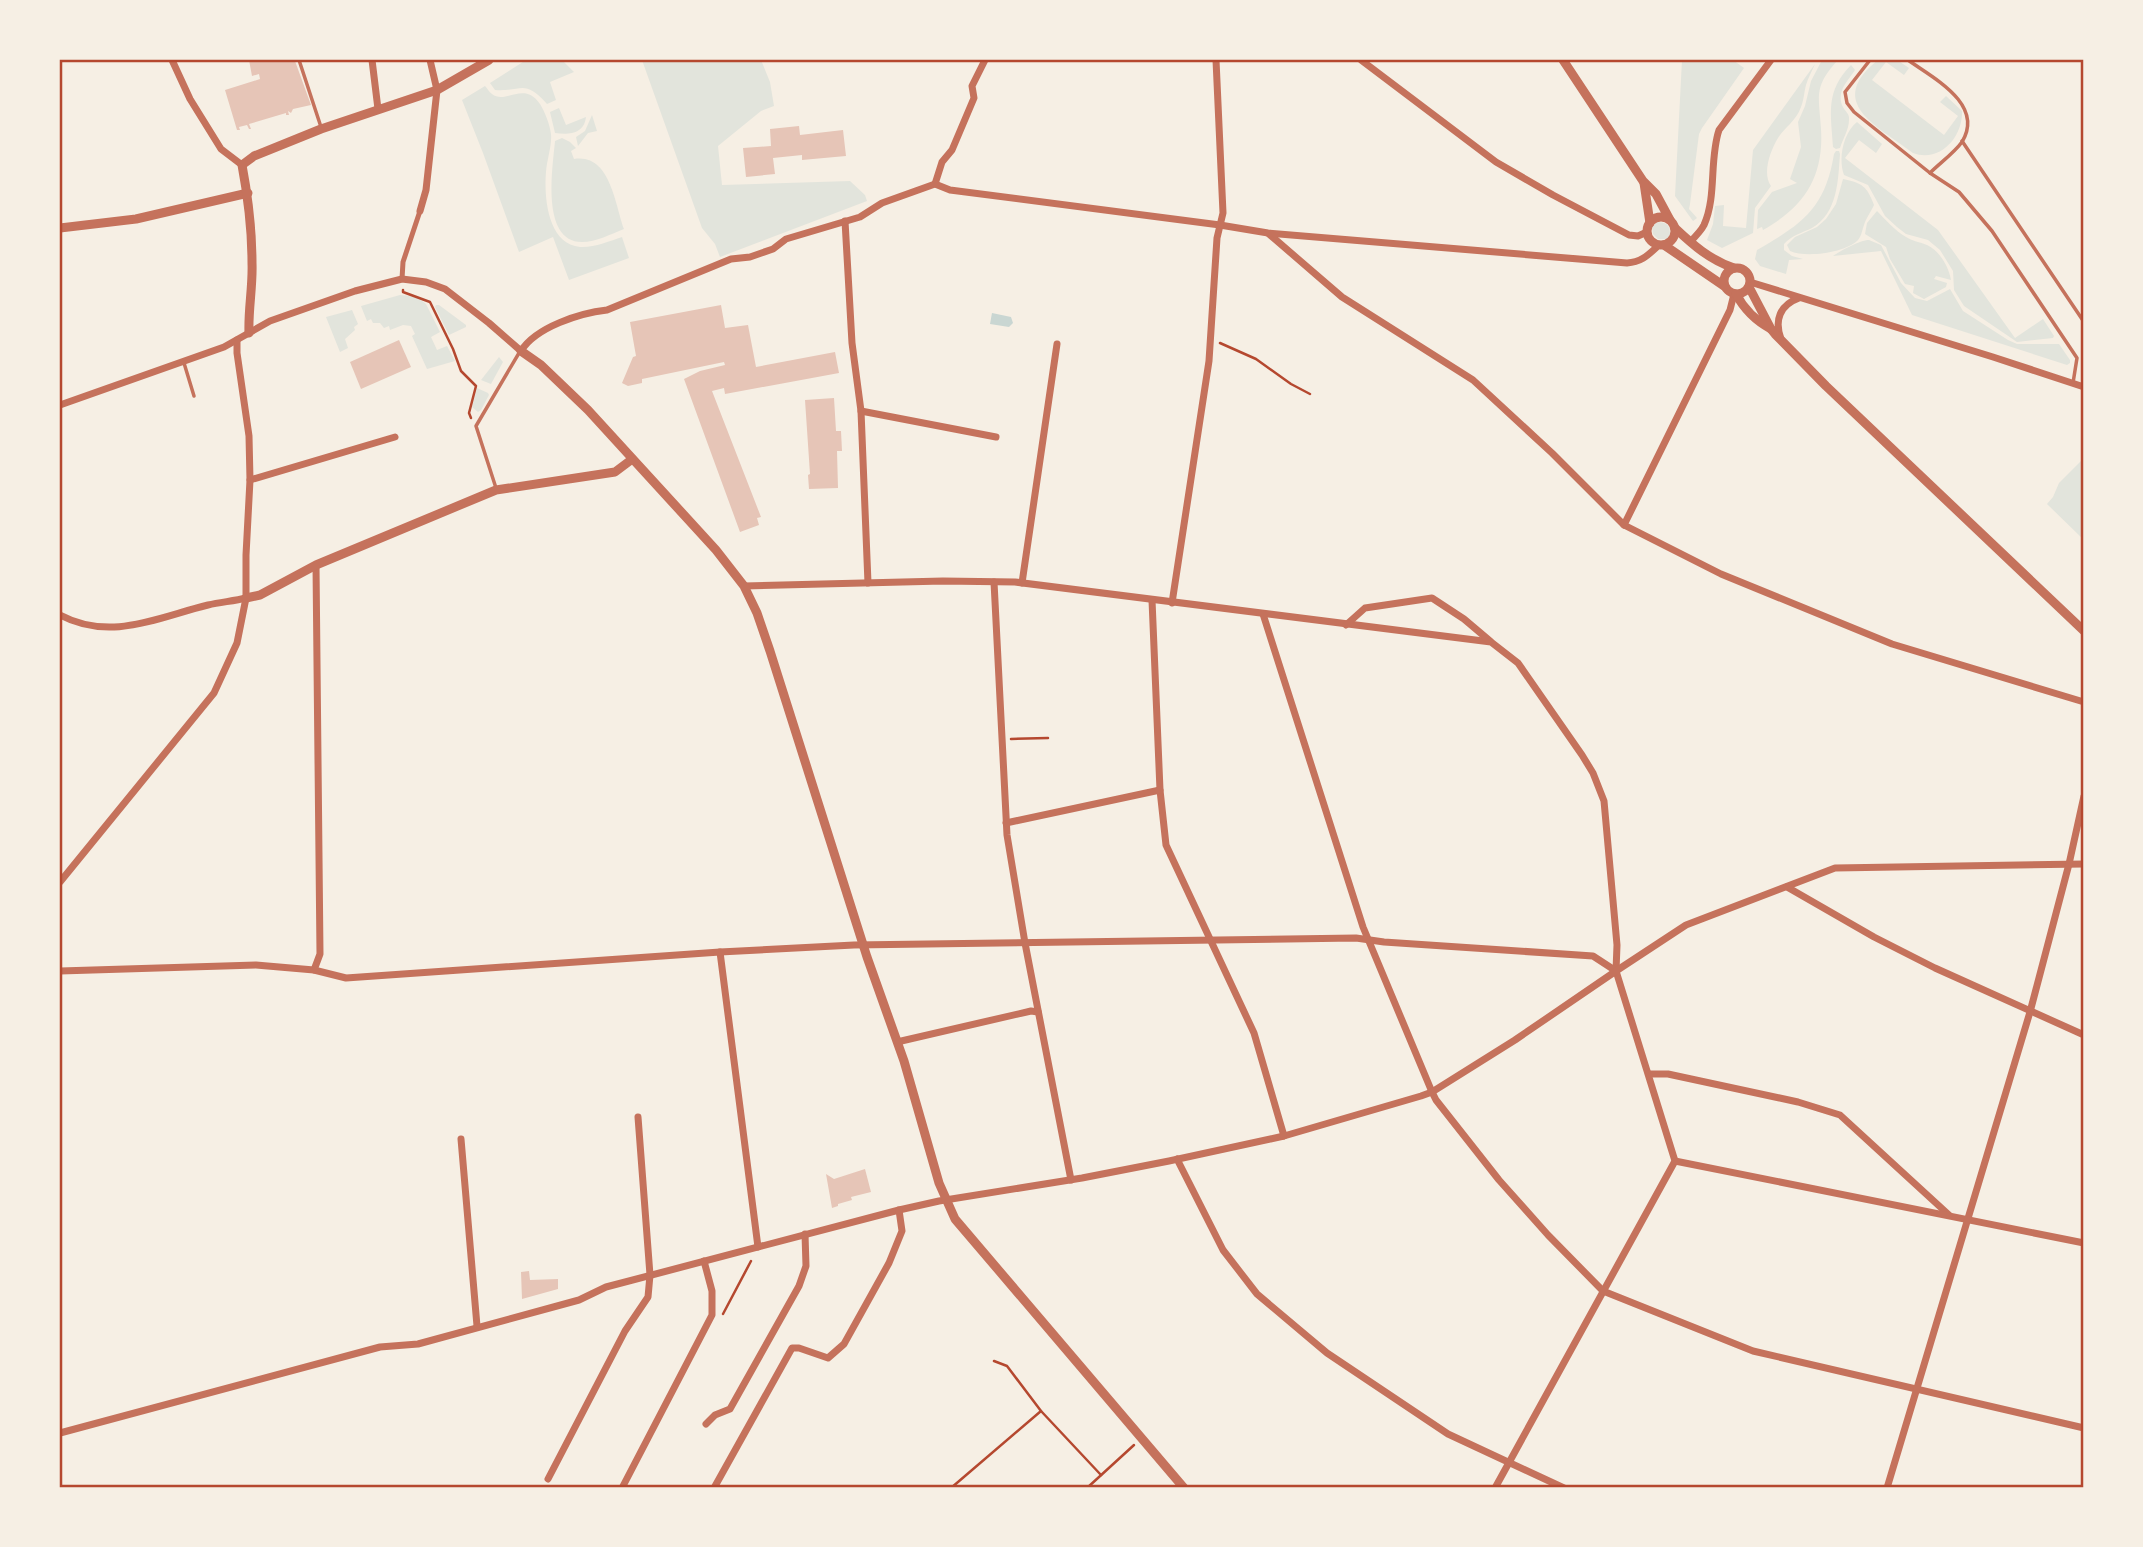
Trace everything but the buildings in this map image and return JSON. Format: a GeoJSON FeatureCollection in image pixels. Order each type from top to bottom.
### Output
{"type":"FeatureCollection","features":[{"type":"Feature","properties":{"kind":"street"},"geometry":{"type":"LineString","coordinates":[[172,60],[190,99],[220,149],[242,165],[248,193],[253,265],[249,333]]}},
{"type":"Feature","properties":{"kind":"street"},"geometry":{"type":"LineString","coordinates":[[372,60],[378,109]]}},
{"type":"Feature","properties":{"kind":"street"},"geometry":{"type":"LineString","coordinates":[[402,279],[403,262],[426,190],[437,90],[430,60]]}},
{"type":"Feature","properties":{"kind":"street"},"geometry":{"type":"LineString","coordinates":[[242,165],[254,156],[321,129],[437,90],[489,60]]}},
{"type":"Feature","properties":{"kind":"street"},"geometry":{"type":"LineString","coordinates":[[935,184],[942,162],[952,150],[974,99],[972,86],[985,60]]}},
{"type":"Feature","properties":{"kind":"street"},"geometry":{"type":"LineString","coordinates":[[1172,603],[1209,361],[1217,238],[1223,213],[1216,60]]}},
{"type":"Feature","properties":{"kind":"street"},"geometry":{"type":"LineString","coordinates":[[1362,60],[1496,162],[1629,235],[1638,236],[1658,217],[1667,218],[1690,242],[1717,262],[1746,271],[1771,329]]}},
{"type":"Feature","properties":{"kind":"street"},"geometry":{"type":"LineString","coordinates":[[521,351],[528,340],[556,325],[607,310],[730,260],[761,253],[786,239],[860,217],[882,203],[935,184],[950,190],[1268,233],[1637,263],[1661,244],[1672,240],[1673,224],[1656,194],[1643,181],[1563,60]]}},
{"type":"Feature","properties":{"kind":"street"},"geometry":{"type":"LineString","coordinates":[[1690,242],[1704,225],[1709,206],[1715,144],[1719,130],[1771,60]]}},
{"type":"Feature","properties":{"kind":"street"},"geometry":{"type":"LineString","coordinates":[[1643,181],[1651,240],[1735,294],[1751,314],[1771,329],[1826,386],[2084,631]]}},
{"type":"Feature","properties":{"kind":"street"},"geometry":{"type":"LineString","coordinates":[[60,228],[135,219],[248,193]]}},
{"type":"Feature","properties":{"kind":"street"},"geometry":{"type":"LineString","coordinates":[[845,221],[852,343],[861,411],[868,583]]}},
{"type":"Feature","properties":{"kind":"street"},"geometry":{"type":"LineString","coordinates":[[1268,233],[1342,297],[1473,380],[1624,525],[1721,574],[1892,644],[2084,702]]}},
{"type":"Feature","properties":{"kind":"street"},"geometry":{"type":"LineString","coordinates":[[1724,286],[1726,273],[1734,268]]}},
{"type":"Feature","properties":{"kind":"street"},"geometry":{"type":"LineString","coordinates":[[60,405],[184,363],[237,340],[270,321],[355,291],[402,279],[426,282],[445,289],[541,365],[588,410],[687,518],[744,586],[757,613],[863,945],[898,1042],[939,1183],[955,1219],[1184,1488]]}},
{"type":"Feature","properties":{"kind":"street"},"geometry":{"type":"LineString","coordinates":[[1750,284],[2084,387]]}},
{"type":"Feature","properties":{"kind":"street"},"geometry":{"type":"LineString","coordinates":[[1735,294],[1744,292],[1750,284]]}},
{"type":"Feature","properties":{"kind":"street"},"geometry":{"type":"LineString","coordinates":[[1624,525],[1730,310],[1735,294]]}},
{"type":"Feature","properties":{"kind":"street"},"geometry":{"type":"LineString","coordinates":[[1781,339],[1777,323],[1780,313],[1784,306],[1799,298]]}},
{"type":"Feature","properties":{"kind":"street"},"geometry":{"type":"LineString","coordinates":[[60,882],[214,694],[237,643],[246,598],[250,480],[249,436],[237,340]]}},
{"type":"Feature","properties":{"kind":"street"},"geometry":{"type":"LineString","coordinates":[[1022,583],[1057,344]]}},
{"type":"Feature","properties":{"kind":"street"},"geometry":{"type":"LineString","coordinates":[[861,411],[996,437]]}},
{"type":"Feature","properties":{"kind":"street"},"geometry":{"type":"LineString","coordinates":[[250,480],[395,437]]}},
{"type":"Feature","properties":{"kind":"street"},"geometry":{"type":"LineString","coordinates":[[60,615],[105,628],[140,625],[210,604],[260,595],[316,565],[496,490],[615,472],[631,460]]}},
{"type":"Feature","properties":{"kind":"street"},"geometry":{"type":"LineString","coordinates":[[314,970],[320,954],[316,565]]}},
{"type":"Feature","properties":{"kind":"street"},"geometry":{"type":"LineString","coordinates":[[994,582],[1006,823],[1025,943],[1071,1180]]}},
{"type":"Feature","properties":{"kind":"street"},"geometry":{"type":"LineString","coordinates":[[744,586],[1022,583],[1491,642]]}},
{"type":"Feature","properties":{"kind":"street"},"geometry":{"type":"LineString","coordinates":[[1346,625],[1365,608],[1432,598],[1518,663],[1582,755],[1604,801],[1617,945],[1616,971],[1675,1161],[1495,1488]]}},
{"type":"Feature","properties":{"kind":"street"},"geometry":{"type":"LineString","coordinates":[[1152,600],[1160,790],[1166,845],[1254,1033],[1284,1136]]}},
{"type":"Feature","properties":{"kind":"street"},"geometry":{"type":"LineString","coordinates":[[1263,614],[1358,914],[1436,1100],[1499,1180],[1603,1291],[1753,1352],[2084,1428]]}},
{"type":"Feature","properties":{"kind":"street"},"geometry":{"type":"LineString","coordinates":[[1006,823],[1160,790]]}},
{"type":"Feature","properties":{"kind":"street"},"geometry":{"type":"LineString","coordinates":[[1887,1488],[2030,1012],[2084,796]]}},
{"type":"Feature","properties":{"kind":"street"},"geometry":{"type":"LineString","coordinates":[[60,1433],[380,1347],[418,1344],[579,1300],[606,1287],[899,1210],[1071,1180],[1284,1136],[1432,1092],[1515,1040],[1686,925],[1835,868],[2084,864]]}},
{"type":"Feature","properties":{"kind":"street"},"geometry":{"type":"LineString","coordinates":[[1787,887],[1874,937],[2084,1035]]}},
{"type":"Feature","properties":{"kind":"street"},"geometry":{"type":"LineString","coordinates":[[60,971],[256,965],[314,970],[346,978],[720,952],[863,945],[1369,939],[1593,956],[1616,971]]}},
{"type":"Feature","properties":{"kind":"street"},"geometry":{"type":"LineString","coordinates":[[720,952],[758,1247]]}},
{"type":"Feature","properties":{"kind":"street"},"geometry":{"type":"LineString","coordinates":[[898,1042],[1031,1011],[1038,1012]]}},
{"type":"Feature","properties":{"kind":"street"},"geometry":{"type":"LineString","coordinates":[[1649,1074],[1668,1074],[1785,1099],[1840,1115],[1949,1215]]}},
{"type":"Feature","properties":{"kind":"street"},"geometry":{"type":"LineString","coordinates":[[548,1479],[625,1331],[648,1297],[650,1275],[638,1117]]}},
{"type":"Feature","properties":{"kind":"street"},"geometry":{"type":"LineString","coordinates":[[461,1139],[477,1326]]}},
{"type":"Feature","properties":{"kind":"street"},"geometry":{"type":"LineString","coordinates":[[1177,1159],[1223,1250],[1257,1294],[1327,1353],[1448,1434],[1564,1488]]}},
{"type":"Feature","properties":{"kind":"street"},"geometry":{"type":"LineString","coordinates":[[1675,1161],[2084,1243]]}},
{"type":"Feature","properties":{"kind":"street"},"geometry":{"type":"LineString","coordinates":[[714,1488],[792,1348],[828,1358],[844,1344],[889,1262],[902,1231],[899,1210]]}},
{"type":"Feature","properties":{"kind":"street"},"geometry":{"type":"LineString","coordinates":[[706,1424],[715,1415],[730,1409],[799,1286],[806,1266],[805,1234]]}},
{"type":"Feature","properties":{"kind":"street"},"geometry":{"type":"LineString","coordinates":[[622,1488],[712,1315],[712,1291],[704,1261]]}},
{"type":"Feature","properties":{"kind":"lane"},"geometry":{"type":"LineString","coordinates":[[300,60],[321,129]]}},
{"type":"Feature","properties":{"kind":"lane"},"geometry":{"type":"LineString","coordinates":[[1870,60],[1845,92],[1847,103],[1854,112],[1930,173],[1959,192],[1992,232],[2077,358],[2072,384]]}},
{"type":"Feature","properties":{"kind":"lane"},"geometry":{"type":"LineString","coordinates":[[1908,60],[1960,98],[1966,108],[1968,122],[1962,141],[1930,173]]}},
{"type":"Feature","properties":{"kind":"lane"},"geometry":{"type":"LineString","coordinates":[[1962,141],[2084,322]]}},
{"type":"Feature","properties":{"kind":"lane"},"geometry":{"type":"LineString","coordinates":[[496,490],[476,426],[521,351]]}},
{"type":"Feature","properties":{"kind":"lane"},"geometry":{"type":"LineString","coordinates":[[184,363],[194,396]]}},
{"type":"Feature","properties":{"kind":"path"},"geometry":{"type":"LineString","coordinates":[[402,279],[403,292],[430,302],[461,371],[476,386],[469,413],[476,426]]}},
{"type":"Feature","properties":{"kind":"path"},"geometry":{"type":"LineString","coordinates":[[1210,338],[1256,359],[1310,394]]}},
{"type":"Feature","properties":{"kind":"path"},"geometry":{"type":"LineString","coordinates":[[1001,739],[1048,738]]}},
{"type":"Feature","properties":{"kind":"path"},"geometry":{"type":"LineString","coordinates":[[994,1361],[1007,1366],[1041,1411],[1101,1475]]}},
{"type":"Feature","properties":{"kind":"path"},"geometry":{"type":"LineString","coordinates":[[951,1488],[1041,1411]]}},
{"type":"Feature","properties":{"kind":"path"},"geometry":{"type":"LineString","coordinates":[[1087,1488],[1142,1439]]}},
{"type":"Feature","properties":{"kind":"shaded area"},"geometry":{"type":"Polygon","coordinates":[[[526,60],[562,60],[574,72],[550,82],[556,100],[547,104],[533,91],[522,88],[495,90],[490,83],[526,60]]]}},
{"type":"Feature","properties":{"kind":"shaded area"},"geometry":{"type":"Polygon","coordinates":[[[642,60],[761,60],[770,82],[774,106],[761,111],[718,146],[722,185],[850,181],[865,195],[867,201],[720,257],[715,244],[702,228],[642,60]]]}},
{"type":"Feature","properties":{"kind":"shaded area"},"geometry":{"type":"Polygon","coordinates":[[[1682,60],[1733,60],[1744,68],[1699,134],[1689,209],[1697,218],[1693,221],[1675,196],[1682,60]]]}},
{"type":"Feature","properties":{"kind":"shaded area"},"geometry":{"type":"Polygon","coordinates":[[[1822,60],[1838,60],[1830,69],[1819,92],[1821,146],[1815,176],[1800,201],[1790,211],[1763,230],[1762,227],[1757,229],[1758,210],[1772,192],[1797,183],[1790,179],[1801,147],[1798,122],[1811,81],[1822,60]]]}},
{"type":"Feature","properties":{"kind":"shaded area"},"geometry":{"type":"Polygon","coordinates":[[[1878,60],[1897,60],[1909,68],[1904,75],[1886,62],[1872,80],[1944,135],[1958,116],[1940,102],[1946,96],[1962,111],[1959,130],[1948,146],[1932,154],[1913,153],[1862,113],[1856,101],[1856,89],[1863,75],[1878,60]]]}},
{"type":"Feature","properties":{"kind":"shaded area"},"geometry":{"type":"Polygon","coordinates":[[[1815,64],[1799,112],[1778,138],[1770,156],[1767,175],[1771,186],[1755,208],[1753,233],[1722,248],[1707,240],[1713,224],[1715,206],[1724,205],[1723,226],[1746,228],[1753,150],[1815,64]]]}},
{"type":"Feature","properties":{"kind":"shaded area"},"geometry":{"type":"Polygon","coordinates":[[[1851,65],[1855,70],[1841,95],[1849,123],[1840,148],[1836,149],[1833,147],[1831,103],[1837,84],[1851,65]]]}},
{"type":"Feature","properties":{"kind":"shaded area"},"geometry":{"type":"Polygon","coordinates":[[[485,86],[497,97],[528,94],[534,97],[544,111],[551,134],[546,172],[547,205],[554,228],[560,237],[569,244],[585,247],[622,237],[629,258],[569,280],[553,237],[519,252],[462,100],[485,86]]]}},
{"type":"Feature","properties":{"kind":"shaded area"},"geometry":{"type":"Polygon","coordinates":[[[559,108],[566,125],[586,117],[585,123],[579,130],[570,133],[555,133],[550,112],[559,108]]]}},
{"type":"Feature","properties":{"kind":"shaded area"},"geometry":{"type":"Polygon","coordinates":[[[592,115],[597,131],[588,133],[578,146],[576,137],[585,131],[592,115]]]}},
{"type":"Feature","properties":{"kind":"shaded area"},"geometry":{"type":"Polygon","coordinates":[[[1857,122],[1882,144],[1876,153],[1859,140],[1845,158],[1938,230],[2015,338],[2043,319],[2053,338],[2017,342],[1964,306],[1954,290],[1953,271],[1940,250],[1928,240],[1906,234],[1897,227],[1885,216],[1868,185],[1844,175],[1843,147],[1848,133],[1857,122]]]}},
{"type":"Feature","properties":{"kind":"shaded area"},"geometry":{"type":"Polygon","coordinates":[[[562,138],[576,148],[571,151],[574,159],[586,159],[596,164],[603,172],[614,194],[624,229],[587,242],[569,239],[560,230],[554,216],[552,184],[555,141],[562,138]]]}},
{"type":"Feature","properties":{"kind":"shaded area"},"geometry":{"type":"Polygon","coordinates":[[[1836,151],[1840,154],[1837,185],[1827,214],[1821,222],[1784,244],[1784,250],[1803,259],[1789,260],[1786,274],[1760,266],[1755,259],[1757,250],[1799,223],[1818,202],[1825,189],[1836,151]]]}},
{"type":"Feature","properties":{"kind":"shaded area"},"geometry":{"type":"Polygon","coordinates":[[[1843,179],[1863,186],[1874,205],[1858,240],[1844,248],[1825,253],[1790,251],[1787,245],[1795,237],[1817,227],[1826,219],[1836,204],[1843,179]]]}},
{"type":"Feature","properties":{"kind":"shaded area"},"geometry":{"type":"Polygon","coordinates":[[[1877,211],[1902,234],[1931,247],[1939,255],[1951,280],[1936,276],[1934,279],[1947,283],[1946,287],[1924,299],[1913,293],[1914,286],[1905,284],[1886,247],[1865,234],[1867,223],[1877,211]]]}},
{"type":"Feature","properties":{"kind":"shaded area"},"geometry":{"type":"Polygon","coordinates":[[[1657,222],[1669,226],[1670,235],[1667,239],[1658,239],[1653,234],[1652,227],[1657,222]]]}},
{"type":"Feature","properties":{"kind":"shaded area"},"geometry":{"type":"Polygon","coordinates":[[[1869,240],[1881,245],[1901,283],[1915,298],[1927,301],[1950,289],[1963,311],[2008,340],[2017,344],[2059,344],[2070,363],[2067,365],[1912,315],[1881,251],[1833,256],[1869,240]]]}},
{"type":"Feature","properties":{"kind":"shaded area"},"geometry":{"type":"Polygon","coordinates":[[[400,295],[414,297],[426,304],[440,332],[431,337],[437,350],[447,346],[455,361],[427,369],[412,336],[415,334],[411,326],[403,325],[390,330],[389,326],[384,328],[380,323],[373,323],[371,319],[367,321],[361,306],[400,295]]]}},
{"type":"Feature","properties":{"kind":"shaded area"},"geometry":{"type":"Polygon","coordinates":[[[436,305],[439,305],[466,327],[449,335],[436,305]]]}},
{"type":"Feature","properties":{"kind":"shaded area"},"geometry":{"type":"Polygon","coordinates":[[[352,310],[358,324],[345,339],[348,348],[340,352],[326,317],[352,310]]]}},
{"type":"Feature","properties":{"kind":"shaded area"},"geometry":{"type":"Polygon","coordinates":[[[992,313],[1011,317],[1013,323],[1009,327],[990,324],[992,313]]]}},
{"type":"Feature","properties":{"kind":"shaded area"},"geometry":{"type":"Polygon","coordinates":[[[499,357],[503,362],[491,384],[481,380],[499,357]]]}},
{"type":"Feature","properties":{"kind":"shaded area"},"geometry":{"type":"Polygon","coordinates":[[[477,388],[489,395],[478,412],[472,407],[477,388]]]}},
{"type":"Feature","properties":{"kind":"shaded area"},"geometry":{"type":"Polygon","coordinates":[[[2083,459],[2083,539],[2047,504],[2059,483],[2083,459]]]}}]}
